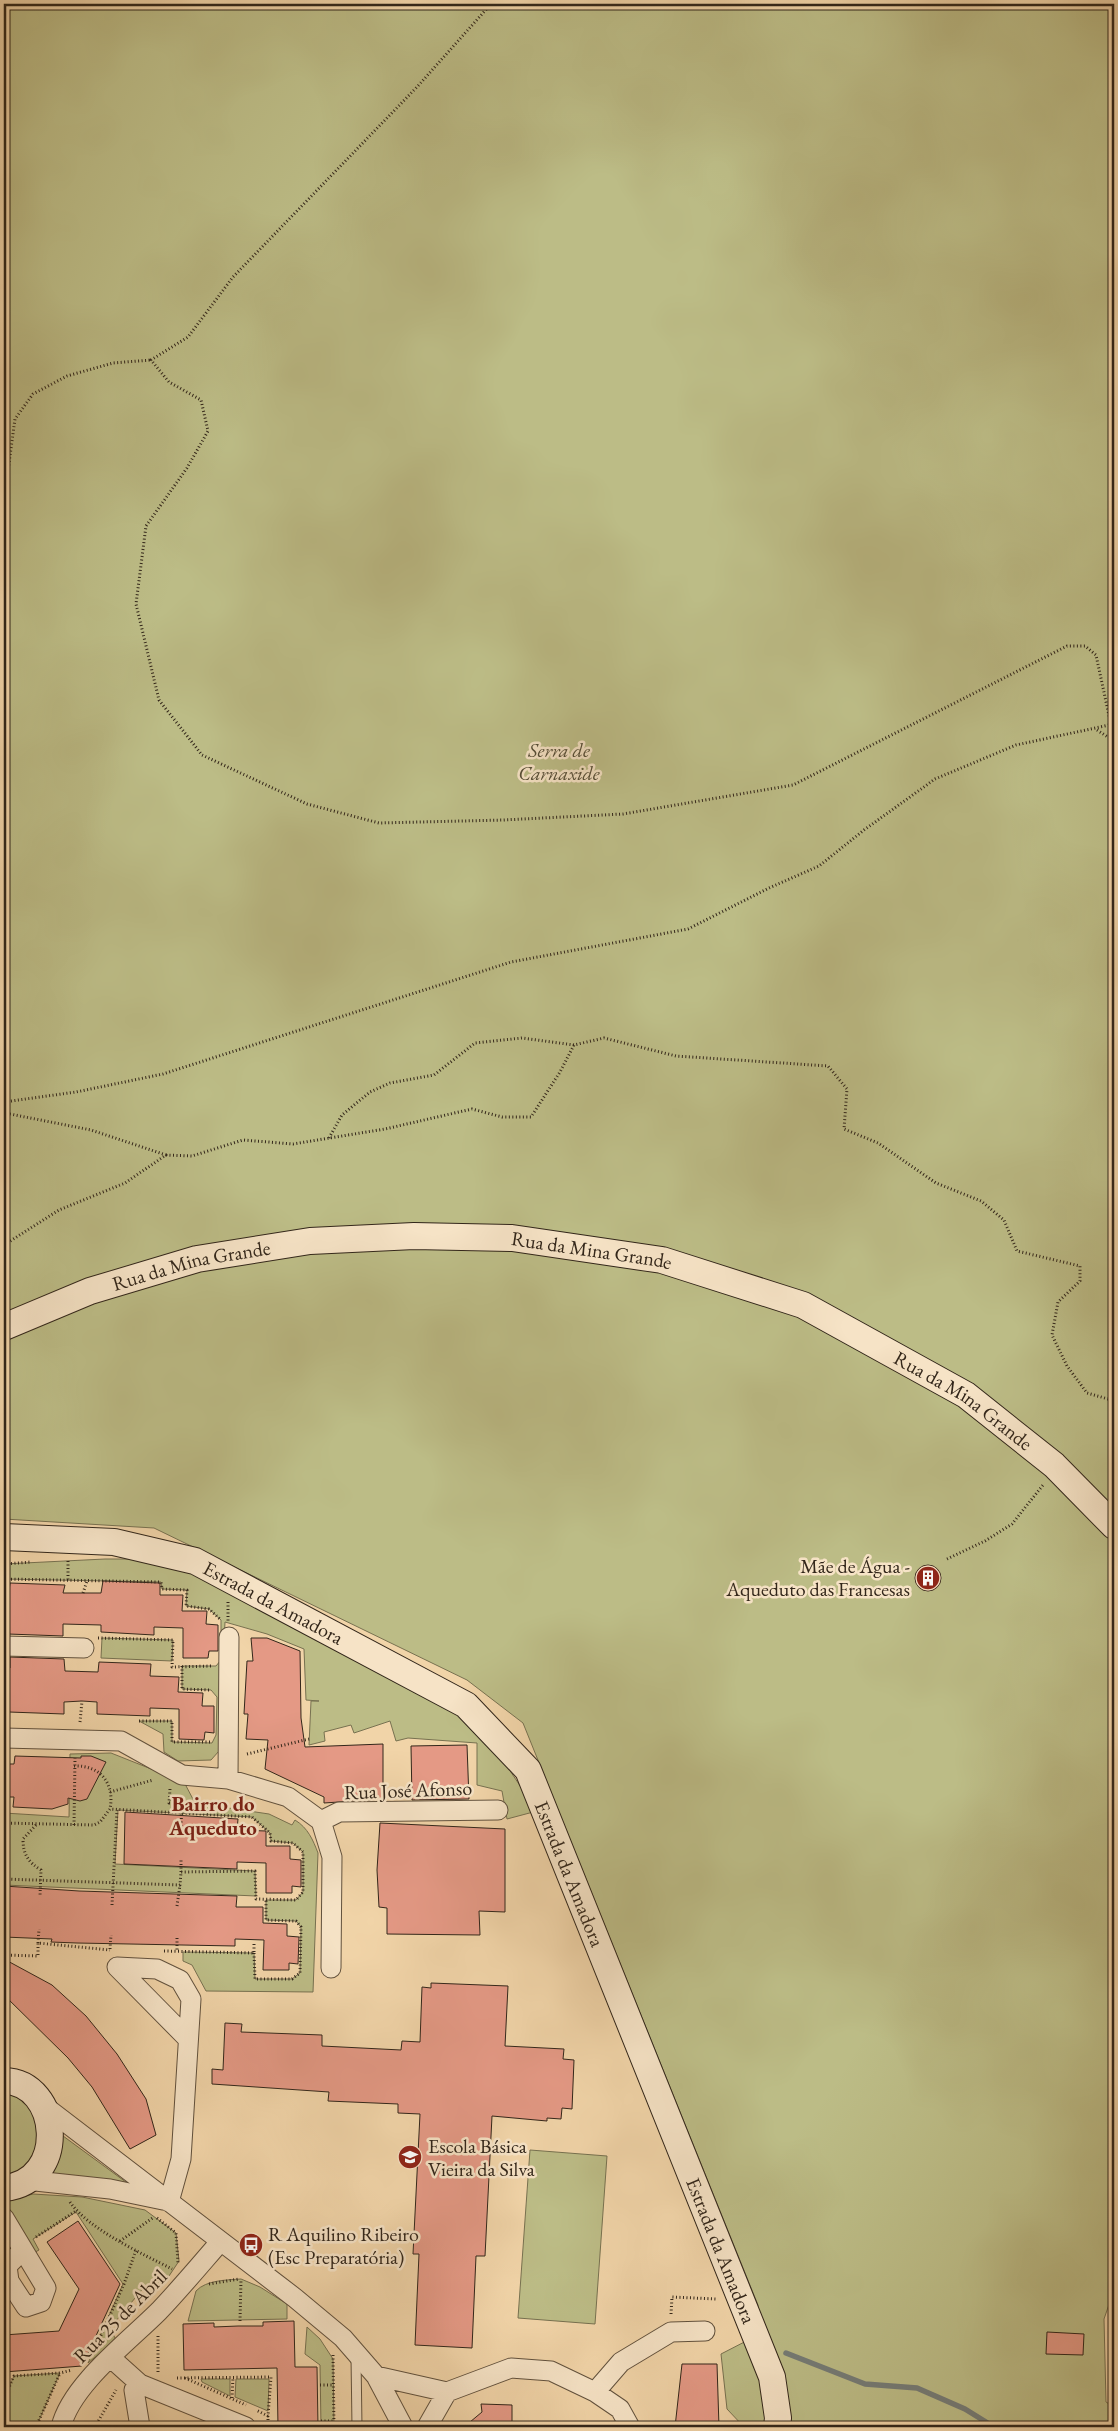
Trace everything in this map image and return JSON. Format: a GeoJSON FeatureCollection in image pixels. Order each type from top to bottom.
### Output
{"type":"FeatureCollection","features":[{"type":"Feature","properties":{"kind":"street","name":"Rua da Mina Grande"},"geometry":{"type":"LineString","coordinates":[[4,1327],[90,1291],[197,1259],[310,1241],[414,1236],[512,1238],[662,1260],[803,1305],[966,1395],[1054,1465],[1114,1526]]}},
{"type":"Feature","properties":{"kind":"street","name":"Estrada da Amadora"},"geometry":{"type":"LineString","coordinates":[[4,1537],[114,1542],[195,1561],[466,1706],[528,1770],[772,2377],[778,2418],[777,2427]]}},
{"type":"Feature","properties":{"kind":"street","name":"Estrada da Amadora"},"geometry":{"type":"LineString","coordinates":[[4,1553],[114,1542]]}},
{"type":"Feature","properties":{"kind":"street"},"geometry":{"type":"LineString","coordinates":[[225,1633],[228,1779]]}},
{"type":"Feature","properties":{"kind":"street"},"geometry":{"type":"LineString","coordinates":[[4,1646],[84,1648]]}},
{"type":"Feature","properties":{"kind":"street","name":"Rua José Afonso"},"geometry":{"type":"LineString","coordinates":[[4,1738],[121,1742],[182,1775],[228,1779],[288,1797],[321,1821],[332,1857],[331,1968]]}},
{"type":"Feature","properties":{"kind":"street","name":"Rua José Afonso"},"geometry":{"type":"LineString","coordinates":[[321,1821],[339,1812],[498,1810]]}},
{"type":"Feature","properties":{"kind":"street"},"geometry":{"type":"LineString","coordinates":[[169,2202],[180,2159],[187,2038]]}},
{"type":"Feature","properties":{"kind":"street"},"geometry":{"type":"LineString","coordinates":[[4,2061],[35,2097],[50,2125],[50,2146],[42,2166],[15,2184]]}},
{"type":"Feature","properties":{"kind":"street"},"geometry":{"type":"LineString","coordinates":[[4,2081],[35,2097],[220,2242],[295,2298],[343,2338],[376,2376],[403,2427]]}},
{"type":"Feature","properties":{"kind":"street"},"geometry":{"type":"LineString","coordinates":[[15,2184],[110,2189],[169,2202]]}},
{"type":"Feature","properties":{"kind":"street"},"geometry":{"type":"LineString","coordinates":[[4,2218],[28,2244]]}},
{"type":"Feature","properties":{"kind":"street","name":"Rua 25 de Abril"},"geometry":{"type":"LineString","coordinates":[[61,2427],[63,2417],[88,2378],[160,2310],[220,2242]]}},
{"type":"Feature","properties":{"kind":"street"},"geometry":{"type":"LineString","coordinates":[[596,2392],[621,2362],[671,2332],[704,2330]]}},
{"type":"Feature","properties":{"kind":"street"},"geometry":{"type":"LineString","coordinates":[[111,2358],[140,2384],[246,2427]]}},
{"type":"Feature","properties":{"kind":"street"},"geometry":{"type":"LineString","coordinates":[[376,2376],[447,2392],[511,2368],[551,2370],[596,2392],[620,2409],[630,2427]]}},
{"type":"Feature","properties":{"kind":"street"},"geometry":{"type":"LineString","coordinates":[[140,2384],[134,2390],[140,2427]]}},
{"type":"Feature","properties":{"kind":"street"},"geometry":{"type":"LineString","coordinates":[[427,2427],[447,2392]]}},
{"type":"Feature","properties":{"kind":"lane"},"geometry":{"type":"LineString","coordinates":[[356,2354],[357,2427]]}},
{"type":"Feature","properties":{"kind":"path"},"geometry":{"type":"LineString","coordinates":[[4,500],[15,419],[33,394],[67,376],[113,363],[152,360],[188,337],[233,277],[417,87],[491,4]]}},
{"type":"Feature","properties":{"kind":"path"},"geometry":{"type":"LineString","coordinates":[[4,1102],[76,1092],[162,1074],[510,962],[688,929],[769,888],[819,866],[864,830],[935,779],[1016,745],[1097,730],[1113,725],[1096,655],[1085,646],[1067,646],[793,785],[623,814],[503,820],[379,823],[307,804],[202,755],[159,700],[136,604],[146,526],[187,468],[208,430],[201,400],[169,382],[152,360]]}},
{"type":"Feature","properties":{"kind":"path"},"geometry":{"type":"LineString","coordinates":[[1097,730],[1114,741]]}},
{"type":"Feature","properties":{"kind":"path"},"geometry":{"type":"LineString","coordinates":[[329,1138],[342,1115],[370,1092],[390,1083],[434,1075],[475,1043],[522,1038],[574,1045],[604,1038],[676,1056],[828,1066],[847,1089],[844,1129],[878,1142],[936,1183],[981,1201],[1004,1220],[1017,1251],[1080,1266],[1080,1280],[1058,1302],[1052,1335],[1067,1366],[1087,1393],[1108,1399],[1114,1395]]}},
{"type":"Feature","properties":{"kind":"path"},"geometry":{"type":"LineString","coordinates":[[4,1110],[10,1114],[91,1130],[166,1155],[192,1156],[243,1140],[293,1144],[385,1129],[472,1109],[502,1117],[531,1117],[560,1072],[574,1045]]}},
{"type":"Feature","properties":{"kind":"path"},"geometry":{"type":"LineString","coordinates":[[4,1245],[59,1210],[125,1184],[166,1155]]}},
{"type":"Feature","properties":{"kind":"path"},"geometry":{"type":"LineString","coordinates":[[947,1559],[985,1541],[1012,1524],[1042,1487],[1054,1465]]}},
{"type":"Feature","properties":{"kind":"path"},"geometry":{"type":"LineString","coordinates":[[68,1560],[68,1580]]}},
{"type":"Feature","properties":{"kind":"path"},"geometry":{"type":"LineString","coordinates":[[4,1579],[161,1582],[162,1589],[187,1590],[186,1606],[209,1609],[221,1620],[225,1633]]}},
{"type":"Feature","properties":{"kind":"path"},"geometry":{"type":"LineString","coordinates":[[83,1593],[87,1580]]}},
{"type":"Feature","properties":{"kind":"path"},"geometry":{"type":"LineString","coordinates":[[225,1633],[228,1599]]}},
{"type":"Feature","properties":{"kind":"path"},"geometry":{"type":"LineString","coordinates":[[84,1648],[85,1637],[173,1640],[172,1666],[216,1666]]}},
{"type":"Feature","properties":{"kind":"path"},"geometry":{"type":"LineString","coordinates":[[182,1666],[182,1689],[211,1690],[217,1697]]}},
{"type":"Feature","properties":{"kind":"path"},"geometry":{"type":"LineString","coordinates":[[139,1720],[172,1721],[172,1742],[212,1743],[216,1735]]}},
{"type":"Feature","properties":{"kind":"path"},"geometry":{"type":"LineString","coordinates":[[228,1758],[309,1739]]}},
{"type":"Feature","properties":{"kind":"path"},"geometry":{"type":"LineString","coordinates":[[74,1825],[74,1766],[79,1740]]}},
{"type":"Feature","properties":{"kind":"path"},"geometry":{"type":"LineString","coordinates":[[4,1823],[94,1825],[100,1822],[110,1809],[110,1792],[106,1780],[98,1771],[87,1765],[74,1766]]}},
{"type":"Feature","properties":{"kind":"path"},"geometry":{"type":"LineString","coordinates":[[110,1792],[162,1777]]}},
{"type":"Feature","properties":{"kind":"path"},"geometry":{"type":"LineString","coordinates":[[170,1781],[169,1803],[182,1803],[181,1826]]}},
{"type":"Feature","properties":{"kind":"path"},"geometry":{"type":"LineString","coordinates":[[110,1809],[252,1816],[270,1833],[270,1841],[293,1843],[304,1852],[303,1892],[296,1900],[256,1899],[255,1871],[180,1872]]}},
{"type":"Feature","properties":{"kind":"path"},"geometry":{"type":"LineString","coordinates":[[112,1905],[117,1810]]}},
{"type":"Feature","properties":{"kind":"path"},"geometry":{"type":"LineString","coordinates":[[38,1824],[23,1838],[23,1848],[30,1862],[41,1870],[40,1896]]}},
{"type":"Feature","properties":{"kind":"path"},"geometry":{"type":"LineString","coordinates":[[177,1906],[181,1859]]}},
{"type":"Feature","properties":{"kind":"path"},"geometry":{"type":"LineString","coordinates":[[4,1879],[180,1885]]}},
{"type":"Feature","properties":{"kind":"path"},"geometry":{"type":"LineString","coordinates":[[254,1953],[255,1979],[292,1979],[300,1974],[301,1927],[296,1921],[266,1920],[266,1900]]}},
{"type":"Feature","properties":{"kind":"path"},"geometry":{"type":"LineString","coordinates":[[38,1943],[39,1929]]}},
{"type":"Feature","properties":{"kind":"path"},"geometry":{"type":"LineString","coordinates":[[110,1950],[111,1935]]}},
{"type":"Feature","properties":{"kind":"path"},"geometry":{"type":"LineString","coordinates":[[177,1938],[177,1951]]}},
{"type":"Feature","properties":{"kind":"path"},"geometry":{"type":"LineString","coordinates":[[65,2196],[76,2211],[120,2242],[173,2270]]}},
{"type":"Feature","properties":{"kind":"path"},"geometry":{"type":"LineString","coordinates":[[28,2244],[76,2211]]}},
{"type":"Feature","properties":{"kind":"path"},"geometry":{"type":"LineString","coordinates":[[150,2213],[176,2233],[178,2261],[169,2276]]}},
{"type":"Feature","properties":{"kind":"path"},"geometry":{"type":"LineString","coordinates":[[120,2242],[155,2216]]}},
{"type":"Feature","properties":{"kind":"path"},"geometry":{"type":"LineString","coordinates":[[96,2346],[124,2284],[136,2250]]}},
{"type":"Feature","properties":{"kind":"path"},"geometry":{"type":"LineString","coordinates":[[240,2321],[241,2279]]}},
{"type":"Feature","properties":{"kind":"path"},"geometry":{"type":"LineString","coordinates":[[206,2285],[241,2279],[247,2281]]}},
{"type":"Feature","properties":{"kind":"path"},"geometry":{"type":"LineString","coordinates":[[672,2297],[721,2299]]}},
{"type":"Feature","properties":{"kind":"path"},"geometry":{"type":"LineString","coordinates":[[329,2348],[333,2354],[334,2427]]}},
{"type":"Feature","properties":{"kind":"path"},"geometry":{"type":"LineString","coordinates":[[157,2365],[159,2378]]}},
{"type":"Feature","properties":{"kind":"path"},"geometry":{"type":"LineString","coordinates":[[4,2398],[14,2376],[60,2373],[76,2369]]}},
{"type":"Feature","properties":{"kind":"path"},"geometry":{"type":"LineString","coordinates":[[36,2427],[60,2373]]}},
{"type":"Feature","properties":{"kind":"path"},"geometry":{"type":"LineString","coordinates":[[232,2398],[233,2377]]}},
{"type":"Feature","properties":{"kind":"path"},"geometry":{"type":"LineString","coordinates":[[168,2378],[271,2377],[268,2427]]}},
{"type":"Feature","properties":{"kind":"path"},"geometry":{"type":"LineString","coordinates":[[185,2378],[268,2416]]}},
{"type":"Feature","properties":{"kind":"path"},"geometry":{"type":"LineString","coordinates":[[320,2386],[334,2385]]}},
{"type":"Feature","properties":{"kind":"path"},"geometry":{"type":"LineString","coordinates":[[320,2421],[334,2421]]}},
{"type":"Feature","properties":{"kind":"green space","name":"Serra de Carnaxide"},"geometry":{"type":"Polygon","coordinates":[[[4,4],[1114,4],[1114,2290],[1104,2319],[1106,2402],[1114,2407],[1114,2427],[744,2427],[727,2409],[721,2354],[756,2336],[758,2305],[523,1723],[467,1680],[154,1528],[4,1519],[4,4]]]}},
{"type":"Feature","properties":{"kind":"green space"},"geometry":{"type":"Polygon","coordinates":[[[140,1559],[185,1570],[455,1712],[488,1738],[537,1811],[507,1819],[502,1791],[477,1785],[477,1743],[408,1738],[396,1741],[390,1721],[354,1733],[351,1725],[324,1732],[325,1741],[309,1745],[311,1701],[319,1701],[306,1700],[304,1649],[267,1634],[225,1622],[219,1751],[211,1760],[178,1761],[164,1752],[163,1734],[139,1721],[172,1721],[172,1742],[212,1743],[216,1735],[217,1697],[211,1690],[182,1689],[182,1666],[216,1666],[221,1660],[221,1620],[209,1609],[186,1606],[187,1590],[162,1589],[161,1582],[4,1579],[4,1564],[140,1559]]]}},
{"type":"Feature","properties":{"kind":"green space"},"geometry":{"type":"Polygon","coordinates":[[[102,1638],[173,1640],[172,1661],[101,1658],[102,1638]]]}},
{"type":"Feature","properties":{"kind":"green space"},"geometry":{"type":"Polygon","coordinates":[[[111,1753],[184,1782],[195,1803],[269,1814],[292,1825],[295,1820],[307,1831],[318,1853],[313,1992],[206,1991],[192,1965],[183,1961],[183,1952],[254,1953],[255,1979],[292,1979],[300,1973],[301,1927],[296,1921],[266,1920],[266,1900],[296,1900],[303,1892],[303,1852],[293,1843],[271,1841],[270,1833],[252,1817],[118,1810],[115,1864],[255,1871],[256,1896],[4,1885],[4,1813],[69,1817],[70,1754],[111,1753]]]}},
{"type":"Feature","properties":{"kind":"green space"},"geometry":{"type":"Polygon","coordinates":[[[4,2089],[38,2111],[40,2155],[4,2181],[4,2089]]]}},
{"type":"Feature","properties":{"kind":"green space"},"geometry":{"type":"Polygon","coordinates":[[[59,2133],[134,2188],[43,2175],[59,2133]]]}},
{"type":"Feature","properties":{"kind":"green space"},"geometry":{"type":"Polygon","coordinates":[[[530,2150],[607,2156],[595,2324],[518,2318],[530,2150]]]}},
{"type":"Feature","properties":{"kind":"green space"},"geometry":{"type":"Polygon","coordinates":[[[33,2194],[82,2197],[145,2210],[176,2233],[179,2261],[161,2288],[146,2285],[110,2328],[116,2340],[88,2363],[123,2284],[76,2212],[33,2239],[39,2250],[30,2255],[4,2210],[4,2202],[33,2194]]]}},
{"type":"Feature","properties":{"kind":"green space"},"geometry":{"type":"Polygon","coordinates":[[[241,2279],[260,2287],[287,2304],[287,2319],[188,2321],[196,2291],[200,2287],[217,2281],[241,2279]]]}},
{"type":"Feature","properties":{"kind":"green space"},"geometry":{"type":"Polygon","coordinates":[[[307,2327],[320,2339],[333,2359],[334,2427],[321,2427],[320,2365],[305,2354],[307,2327]]]}},
{"type":"Feature","properties":{"kind":"green space"},"geometry":{"type":"Polygon","coordinates":[[[60,2373],[36,2427],[4,2427],[4,2399],[14,2376],[60,2373]]]}},
{"type":"Feature","properties":{"kind":"green space"},"geometry":{"type":"Polygon","coordinates":[[[201,2379],[230,2379],[230,2396],[202,2382],[201,2379]]]}},
{"type":"Feature","properties":{"kind":"green space"},"geometry":{"type":"Polygon","coordinates":[[[236,2379],[269,2379],[268,2411],[235,2397],[236,2379]]]}},
{"type":"Feature","properties":{"kind":"building","name":"Mãe de Água - Aqueduto das Francesas"},"geometry":{"type":"Polygon","coordinates":[[[928,1565],[937,1569],[941,1578],[937,1587],[928,1591],[919,1587],[915,1578],[919,1569],[928,1565]]]}},
{"type":"Feature","properties":{"kind":"building"},"geometry":{"type":"Polygon","coordinates":[[[103,1581],[160,1583],[160,1595],[183,1595],[182,1611],[207,1611],[206,1624],[218,1625],[218,1651],[209,1651],[208,1658],[183,1658],[183,1628],[154,1627],[154,1635],[101,1632],[101,1625],[63,1624],[63,1636],[8,1634],[9,1624],[4,1624],[4,1591],[9,1591],[10,1583],[65,1585],[63,1593],[101,1593],[103,1581]]]}},
{"type":"Feature","properties":{"kind":"building"},"geometry":{"type":"Polygon","coordinates":[[[251,1638],[267,1638],[300,1651],[301,1718],[305,1747],[383,1744],[383,1799],[324,1803],[324,1797],[265,1769],[268,1740],[246,1739],[248,1714],[244,1714],[247,1661],[253,1661],[251,1638]]]}},
{"type":"Feature","properties":{"kind":"building"},"geometry":{"type":"Polygon","coordinates":[[[10,1657],[64,1659],[65,1671],[98,1672],[99,1662],[151,1664],[150,1676],[179,1677],[178,1692],[203,1693],[202,1706],[214,1706],[214,1733],[205,1732],[204,1740],[179,1739],[179,1709],[150,1708],[150,1716],[97,1714],[97,1702],[82,1701],[64,1702],[64,1714],[9,1712],[9,1701],[4,1701],[4,1668],[10,1668],[10,1657]]]}},
{"type":"Feature","properties":{"kind":"building"},"geometry":{"type":"Polygon","coordinates":[[[467,1745],[469,1799],[412,1800],[411,1746],[467,1745]]]}},
{"type":"Feature","properties":{"kind":"building"},"geometry":{"type":"Polygon","coordinates":[[[15,1756],[81,1758],[81,1756],[91,1756],[106,1762],[87,1799],[80,1801],[68,1798],[68,1804],[52,1809],[13,1807],[14,1797],[4,1797],[4,1764],[14,1764],[15,1756]]]}},
{"type":"Feature","properties":{"kind":"building"},"geometry":{"type":"Polygon","coordinates":[[[125,1812],[238,1819],[237,1830],[266,1831],[266,1846],[290,1846],[290,1859],[301,1860],[301,1887],[292,1886],[292,1893],[266,1893],[266,1863],[237,1862],[237,1869],[124,1864],[125,1812]]]}},
{"type":"Feature","properties":{"kind":"building"},"geometry":{"type":"Polygon","coordinates":[[[380,1823],[505,1829],[505,1912],[479,1911],[480,1935],[387,1934],[387,1908],[379,1907],[377,1870],[380,1823]]]}},
{"type":"Feature","properties":{"kind":"building"},"geometry":{"type":"Polygon","coordinates":[[[4,1886],[79,1891],[237,1896],[236,1907],[263,1907],[263,1923],[287,1924],[287,1936],[299,1937],[298,1964],[289,1963],[289,1970],[263,1970],[264,1940],[235,1939],[235,1946],[51,1942],[52,1939],[4,1937],[4,1886]]]}},
{"type":"Feature","properties":{"kind":"building"},"geometry":{"type":"Polygon","coordinates":[[[4,1959],[52,1985],[86,2016],[117,2054],[146,2099],[156,2135],[130,2149],[92,2087],[68,2058],[4,1995],[4,1959]]]}},
{"type":"Feature","properties":{"kind":"building"},"geometry":{"type":"Polygon","coordinates":[[[431,1983],[508,1986],[505,2046],[564,2049],[563,2059],[574,2060],[572,2109],[562,2108],[561,2119],[547,2118],[547,2121],[492,2116],[485,2256],[476,2256],[472,2348],[415,2345],[419,2254],[413,2254],[420,2114],[398,2113],[398,2104],[328,2101],[329,2092],[212,2084],[212,2069],[223,2070],[225,2023],[242,2024],[241,2032],[322,2035],[322,2046],[401,2050],[402,2041],[420,2042],[422,1987],[431,1988],[431,1983]]]}},
{"type":"Feature","properties":{"kind":"building"},"geometry":{"type":"Polygon","coordinates":[[[78,2221],[120,2284],[82,2366],[4,2372],[4,2335],[59,2331],[79,2289],[47,2242],[78,2221]]]}},
{"type":"Feature","properties":{"kind":"building"},"geometry":{"type":"Polygon","coordinates":[[[294,2321],[295,2367],[317,2367],[318,2427],[278,2427],[277,2368],[184,2370],[183,2324],[214,2323],[214,2327],[263,2326],[263,2322],[294,2321]]]}},
{"type":"Feature","properties":{"kind":"building"},"geometry":{"type":"Polygon","coordinates":[[[1047,2332],[1084,2334],[1083,2355],[1046,2354],[1047,2332]]]}},
{"type":"Feature","properties":{"kind":"building"},"geometry":{"type":"Polygon","coordinates":[[[682,2364],[717,2364],[719,2427],[675,2427],[682,2364]]]}},
{"type":"Feature","properties":{"kind":"building"},"geometry":{"type":"Polygon","coordinates":[[[481,2404],[512,2405],[512,2427],[464,2427],[482,2412],[481,2404]]]}},
{"type":"Feature","properties":{"kind":"waterway"},"geometry":{"type":"LineString","coordinates":[[786,2353],[865,2384],[917,2388],[965,2409],[994,2427]]}},
{"type":"Feature","properties":{"kind":"place","name":"Mãe de Água - Aqueduto das Francesas"},"geometry":{"type":"Point","coordinates":[928,1578]}},
{"type":"Feature","properties":{"kind":"place","name":"Escola Básica Vieira da Silva"},"geometry":{"type":"Point","coordinates":[410,2157]}},
{"type":"Feature","properties":{"kind":"place","name":"R Aquilino Ribeiro (Esc Preparatória)"},"geometry":{"type":"Point","coordinates":[251,2245]}},
{"type":"Feature","properties":{"kind":"district","name":"Bairro do Aqueduto"},"geometry":{"type":"Point","coordinates":[213,1816]}}]}
